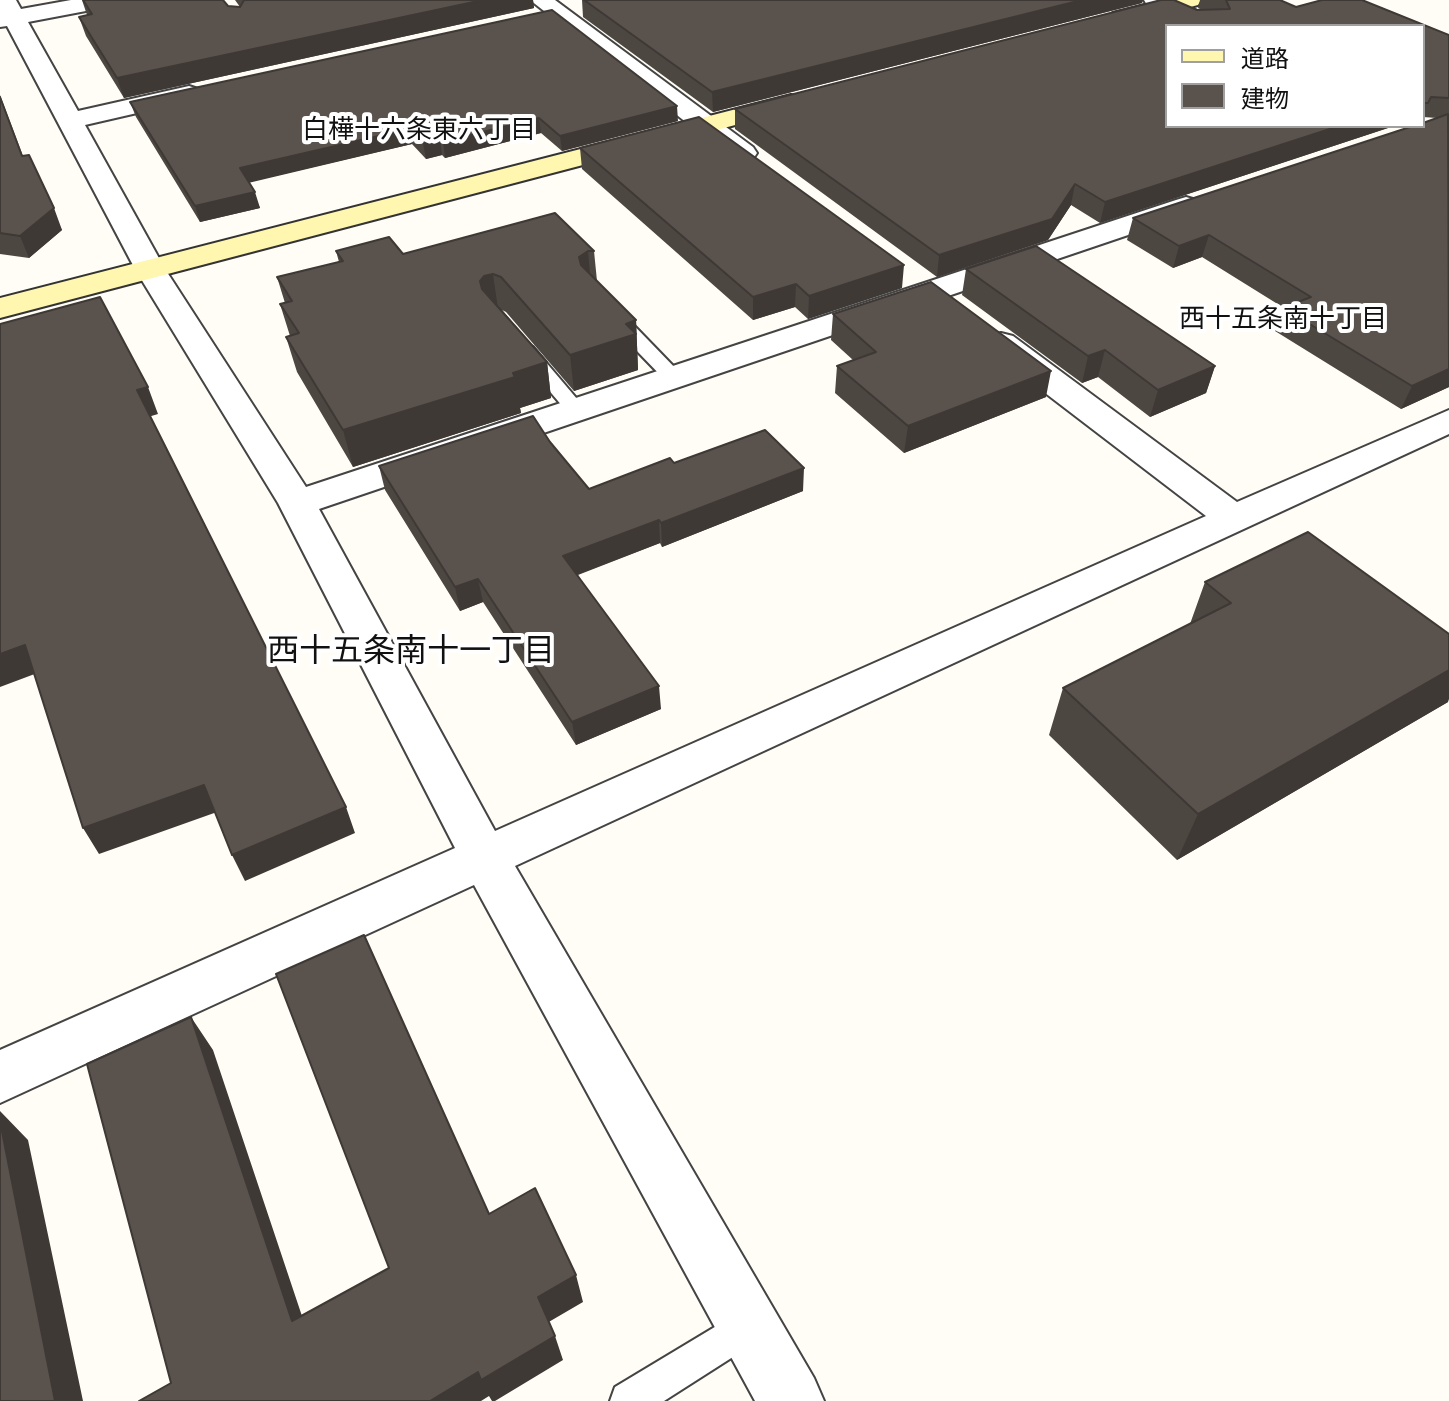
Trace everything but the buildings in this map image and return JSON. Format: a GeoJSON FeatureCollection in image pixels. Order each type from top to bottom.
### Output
{"type":"FeatureCollection","features":[{"type":"Feature","properties":{"kind":"street"},"geometry":{"type":"LineString","coordinates":[[107,0],[7,13],[71,120],[150,269],[297,503],[484,857],[791,1401]]}},
{"type":"Feature","properties":{"kind":"street"},"geometry":{"type":"LineString","coordinates":[[1090,26],[1170,2],[1208,24]]}},
{"type":"Feature","properties":{"kind":"street"},"geometry":{"type":"LineString","coordinates":[[542,11],[587,6]]}},
{"type":"Feature","properties":{"kind":"street"},"geometry":{"type":"LineString","coordinates":[[542,11],[767,171]]}},
{"type":"Feature","properties":{"kind":"street"},"geometry":{"type":"LineString","coordinates":[[71,120],[208,90]]}},
{"type":"Feature","properties":{"kind":"street"},"geometry":{"type":"LineString","coordinates":[[0,308],[812,97]]}},
{"type":"Feature","properties":{"kind":"street"},"geometry":{"type":"LineString","coordinates":[[297,503],[1219,196]]}},
{"type":"Feature","properties":{"kind":"street"},"geometry":{"type":"LineString","coordinates":[[982,329],[1235,519]]}},
{"type":"Feature","properties":{"kind":"street"},"geometry":{"type":"LineString","coordinates":[[0,1077],[1449,421]]}},
{"type":"Feature","properties":{"kind":"lane"},"geometry":{"type":"LineString","coordinates":[[603,304],[673,377]]}},
{"type":"Feature","properties":{"kind":"lane"},"geometry":{"type":"LineString","coordinates":[[517,341],[576,410]]}},
{"type":"Feature","properties":{"kind":"lane"},"geometry":{"type":"LineString","coordinates":[[629,1401],[748,1326]]}},
{"type":"Feature","properties":{"kind":"district","name":"白樺十六条東六丁目"},"geometry":{"type":"Point","coordinates":[419,131]}},
{"type":"Feature","properties":{"kind":"district","name":"西十五条南十丁目"},"geometry":{"type":"Point","coordinates":[1283,320]}},
{"type":"Feature","properties":{"kind":"district","name":"西十五条南十一丁目"},"geometry":{"type":"Point","coordinates":[411,652]}}]}
